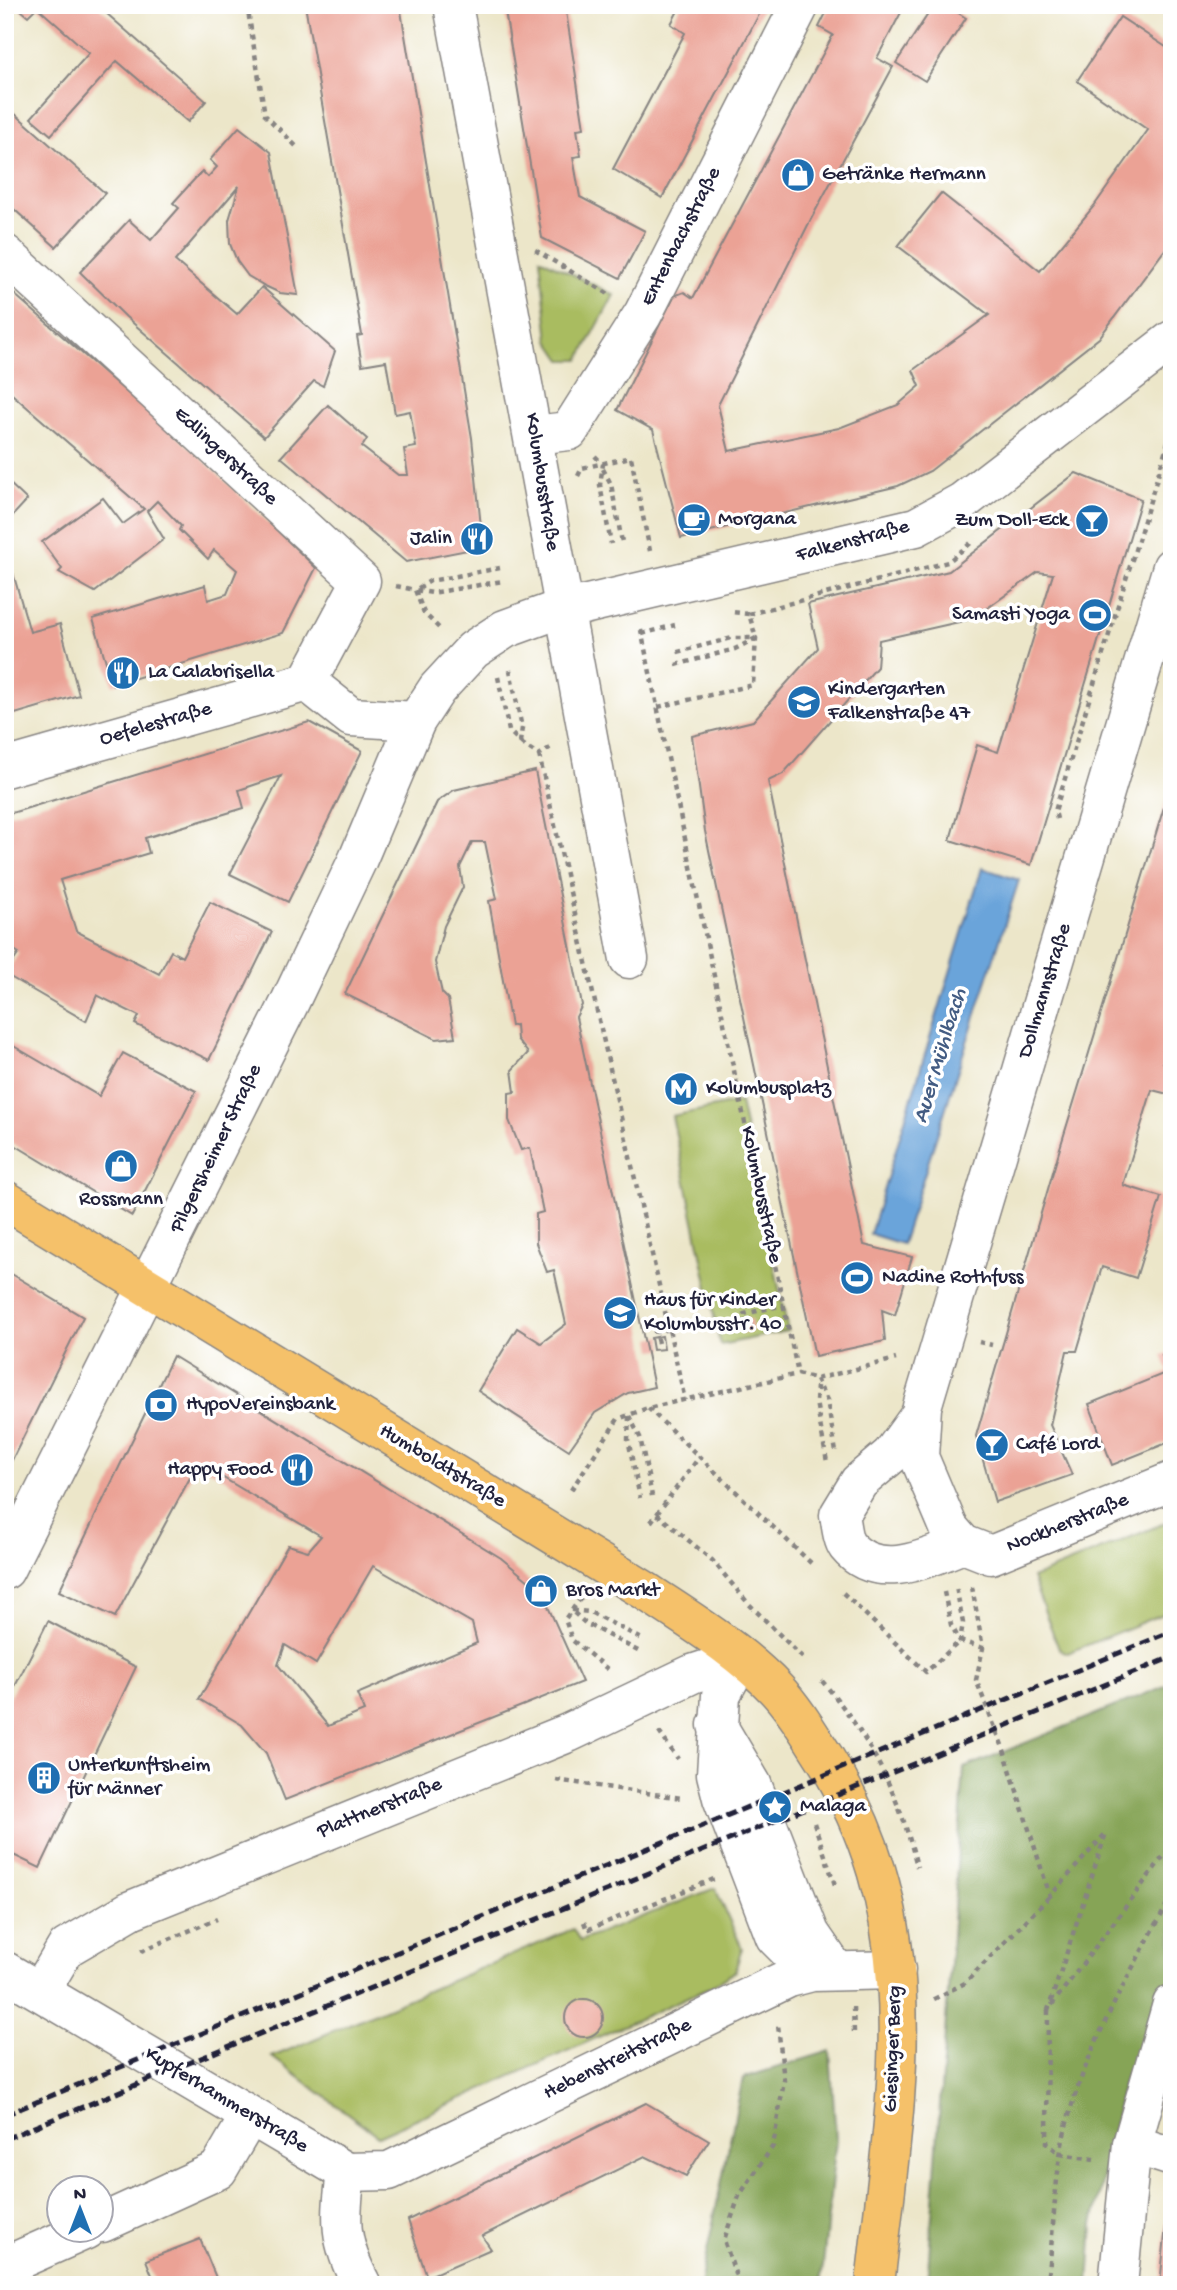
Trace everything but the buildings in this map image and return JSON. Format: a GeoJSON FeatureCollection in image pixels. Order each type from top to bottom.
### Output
{"type":"FeatureCollection","features":[{"type":"Feature","properties":{"kind":"main road","name":"Humboldtstraße"},"geometry":{"type":"LineString","coordinates":[[5,1200],[634,1584],[741,1658],[776,1689],[838,1780]]}},
{"type":"Feature","properties":{"kind":"main road","name":"Giesinger Berg"},"geometry":{"type":"LineString","coordinates":[[838,1780],[870,1847],[891,1924],[896,1969],[899,2010],[896,2085],[875,2285]]}},
{"type":"Feature","properties":{"kind":"street","name":"Kolumbusstraße"},"geometry":{"type":"LineString","coordinates":[[453,5],[629,959]]}},
{"type":"Feature","properties":{"kind":"street","name":"Entenbachstraße"},"geometry":{"type":"LineString","coordinates":[[534,435],[569,431],[643,314],[800,5]]}},
{"type":"Feature","properties":{"kind":"street","name":"Edlingerstraße"},"geometry":{"type":"LineString","coordinates":[[5,254],[361,580],[307,682]]}},
{"type":"Feature","properties":{"kind":"street","name":"Falkenstraße"},"geometry":{"type":"LineString","coordinates":[[482,663],[505,629],[563,610],[916,527],[962,502],[1172,340]]}},
{"type":"Feature","properties":{"kind":"street","name":"Dollmannstraße"},"geometry":{"type":"LineString","coordinates":[[920,1415],[891,1455],[859,1482],[839,1515],[846,1545],[871,1564],[898,1566],[958,1560],[949,1528],[919,1457],[920,1415],[1172,567]]}},
{"type":"Feature","properties":{"kind":"street","name":"Pilgersheimer Straße"},"geometry":{"type":"LineString","coordinates":[[5,1570],[289,1004],[358,859],[416,721],[437,689],[482,663]]}},
{"type":"Feature","properties":{"kind":"street"},"geometry":{"type":"LineString","coordinates":[[307,682],[351,718],[416,721]]}},
{"type":"Feature","properties":{"kind":"street","name":"Oefelestraße"},"geometry":{"type":"LineString","coordinates":[[5,768],[307,682]]}},
{"type":"Feature","properties":{"kind":"street","name":"Nockherstraße"},"geometry":{"type":"LineString","coordinates":[[958,1560],[990,1555],[1172,1481]]}},
{"type":"Feature","properties":{"kind":"street"},"geometry":{"type":"LineString","coordinates":[[741,1658],[721,1695],[716,1774],[722,1798],[769,1926],[788,1952],[798,1960],[836,1971]]}},
{"type":"Feature","properties":{"kind":"street","name":"Plattnerstraße"},"geometry":{"type":"LineString","coordinates":[[41,1990],[66,1948],[131,1910],[568,1733],[692,1674],[741,1658]]}},
{"type":"Feature","properties":{"kind":"street"},"geometry":{"type":"LineString","coordinates":[[717,1725],[752,1784],[801,1912],[821,1952],[836,1971]]}},
{"type":"Feature","properties":{"kind":"street","name":"Hebenstreitstraße"},"geometry":{"type":"LineString","coordinates":[[346,2172],[389,2171],[769,1986],[812,1972],[896,1969]]}},
{"type":"Feature","properties":{"kind":"street","name":"Kupferhammerstraße"},"geometry":{"type":"LineString","coordinates":[[5,1972],[41,1990],[249,2117],[346,2172]]}},
{"type":"Feature","properties":{"kind":"street"},"geometry":{"type":"LineString","coordinates":[[1118,2285],[1132,2144],[1172,2004]]}},
{"type":"Feature","properties":{"kind":"street"},"geometry":{"type":"LineString","coordinates":[[116,2217],[218,2170],[249,2117]]}},
{"type":"Feature","properties":{"kind":"street"},"geometry":{"type":"LineString","coordinates":[[1132,2144],[1172,2157]]}},
{"type":"Feature","properties":{"kind":"street"},"geometry":{"type":"LineString","coordinates":[[346,2172],[340,2222],[345,2249],[362,2285]]}},
{"type":"Feature","properties":{"kind":"street"},"geometry":{"type":"LineString","coordinates":[[5,2266],[56,2244]]}},
{"type":"Feature","properties":{"kind":"path"},"geometry":{"type":"LineString","coordinates":[[247,5],[265,114],[298,148]]}},
{"type":"Feature","properties":{"kind":"path"},"geometry":{"type":"LineString","coordinates":[[493,225],[643,314]]}},
{"type":"Feature","properties":{"kind":"path"},"geometry":{"type":"LineString","coordinates":[[622,542],[611,484],[602,466],[631,457],[650,549],[634,594]]}},
{"type":"Feature","properties":{"kind":"path"},"geometry":{"type":"LineString","coordinates":[[600,485],[611,544]]}},
{"type":"Feature","properties":{"kind":"path"},"geometry":{"type":"LineString","coordinates":[[415,590],[430,580],[500,568]]}},
{"type":"Feature","properties":{"kind":"path"},"geometry":{"type":"LineString","coordinates":[[415,590],[432,593],[503,580]]}},
{"type":"Feature","properties":{"kind":"path"},"geometry":{"type":"LineString","coordinates":[[415,590],[424,613],[482,663],[509,731],[520,742],[522,728],[510,668]]}},
{"type":"Feature","properties":{"kind":"path","name":"Kolumbusstraße"},"geometry":{"type":"LineString","coordinates":[[634,594],[798,1374]]}},
{"type":"Feature","properties":{"kind":"path"},"geometry":{"type":"LineString","coordinates":[[658,707],[753,685],[756,638],[749,614],[726,613]]}},
{"type":"Feature","properties":{"kind":"path"},"geometry":{"type":"LineString","coordinates":[[642,634],[685,623]]}},
{"type":"Feature","properties":{"kind":"path"},"geometry":{"type":"LineString","coordinates":[[674,653],[732,638],[756,638]]}},
{"type":"Feature","properties":{"kind":"path"},"geometry":{"type":"LineString","coordinates":[[677,665],[734,649],[756,638]]}},
{"type":"Feature","properties":{"kind":"path"},"geometry":{"type":"LineString","coordinates":[[539,755],[685,1400]]}},
{"type":"Feature","properties":{"kind":"path"},"geometry":{"type":"LineString","coordinates":[[746,1325],[744,1314],[784,1305]]}},
{"type":"Feature","properties":{"kind":"path"},"geometry":{"type":"LineString","coordinates":[[658,1343],[655,1332],[669,1329]]}},
{"type":"Feature","properties":{"kind":"path"},"geometry":{"type":"LineString","coordinates":[[570,1490],[618,1419],[648,1408],[798,1374],[817,1382],[901,1358]]}},
{"type":"Feature","properties":{"kind":"path"},"geometry":{"type":"LineString","coordinates":[[817,1382],[827,1401],[838,1459]]}},
{"type":"Feature","properties":{"kind":"path"},"geometry":{"type":"LineString","coordinates":[[817,1382],[816,1402],[827,1462]]}},
{"type":"Feature","properties":{"kind":"path"},"geometry":{"type":"LineString","coordinates":[[648,1408],[818,1569]]}},
{"type":"Feature","properties":{"kind":"path"},"geometry":{"type":"LineString","coordinates":[[629,1416],[640,1437],[652,1496]]}},
{"type":"Feature","properties":{"kind":"path"},"geometry":{"type":"LineString","coordinates":[[629,1416],[628,1439],[640,1498]]}},
{"type":"Feature","properties":{"kind":"path"},"geometry":{"type":"LineString","coordinates":[[651,1522],[700,1456]]}},
{"type":"Feature","properties":{"kind":"path"},"geometry":{"type":"LineString","coordinates":[[657,1514],[712,1560],[748,1604],[784,1637]]}},
{"type":"Feature","properties":{"kind":"path"},"geometry":{"type":"LineString","coordinates":[[837,1588],[926,1672],[960,1641],[962,1623],[958,1560]]}},
{"type":"Feature","properties":{"kind":"path"},"geometry":{"type":"LineString","coordinates":[[958,1560],[983,1648],[975,1680],[1004,1749],[1050,1896]]}},
{"type":"Feature","properties":{"kind":"path"},"geometry":{"type":"LineString","coordinates":[[941,1579],[951,1625],[960,1641],[983,1648]]}},
{"type":"Feature","properties":{"kind":"path"},"geometry":{"type":"LineString","coordinates":[[580,1597],[565,1619],[572,1640],[618,1679]]}},
{"type":"Feature","properties":{"kind":"path"},"geometry":{"type":"LineString","coordinates":[[571,1610],[590,1612],[644,1640]]}},
{"type":"Feature","properties":{"kind":"path"},"geometry":{"type":"LineString","coordinates":[[571,1610],[585,1623],[638,1651]]}},
{"type":"Feature","properties":{"kind":"path"},"geometry":{"type":"LineString","coordinates":[[656,1730],[673,1748],[682,1768]]}},
{"type":"Feature","properties":{"kind":"path"},"geometry":{"type":"LineString","coordinates":[[563,1776],[554,1779],[685,1798]]}},
{"type":"Feature","properties":{"kind":"path"},"geometry":{"type":"LineString","coordinates":[[933,2000],[965,1983],[1050,1896],[1106,1833],[1048,2010],[1047,2143],[1060,2154]]}},
{"type":"Feature","properties":{"kind":"path"},"geometry":{"type":"LineString","coordinates":[[1048,2010],[1172,1845]]}},
{"type":"Feature","properties":{"kind":"path"},"geometry":{"type":"LineString","coordinates":[[584,1922],[587,1930],[719,1878]]}},
{"type":"Feature","properties":{"kind":"path"},"geometry":{"type":"LineString","coordinates":[[1048,2285],[1060,2154],[1082,2079],[1118,1994],[1172,1896]]}},
{"type":"Feature","properties":{"kind":"path"},"geometry":{"type":"LineString","coordinates":[[738,2285],[724,2240],[738,2196],[774,2147],[784,2081],[776,2011]]}},
{"type":"Feature","properties":{"kind":"green space"},"geometry":{"type":"Polygon","coordinates":[[[540,258],[614,295],[579,360],[562,360],[549,341],[540,258]]]}},
{"type":"Feature","properties":{"kind":"green space"},"geometry":{"type":"Polygon","coordinates":[[[740,1102],[788,1331],[720,1345],[672,1116],[740,1102]]]}},
{"type":"Feature","properties":{"kind":"green space"},"geometry":{"type":"Polygon","coordinates":[[[1172,1520],[1172,1610],[1068,1653],[1059,1649],[1032,1578],[1172,1520]]]}},
{"type":"Feature","properties":{"kind":"green space"},"geometry":{"type":"Polygon","coordinates":[[[1172,1683],[1172,1976],[1123,2083],[1093,2224],[1089,2285],[927,2285],[964,1768],[1172,1683]]]}},
{"type":"Feature","properties":{"kind":"green space"},"geometry":{"type":"Polygon","coordinates":[[[715,1888],[742,1948],[735,1971],[712,1986],[378,2136],[272,2057],[573,1929],[580,1941],[715,1888]]]}},
{"type":"Feature","properties":{"kind":"green space"},"geometry":{"type":"Polygon","coordinates":[[[830,2051],[836,2139],[821,2285],[700,2285],[743,2078],[830,2051]]]}},
{"type":"Feature","properties":{"kind":"water","name":"Auer Mühlbach"},"geometry":{"type":"Polygon","coordinates":[[[982,868],[1019,880],[902,1244],[870,1234],[982,868]]]}},
{"type":"Feature","properties":{"kind":"railway"},"geometry":{"type":"LineString","coordinates":[[5,2115],[1172,1631]]}},
{"type":"Feature","properties":{"kind":"railway"},"geometry":{"type":"LineString","coordinates":[[5,2139],[1172,1657]]}},
{"type":"Feature","properties":{"kind":"place","name":"Getränke Hermann"},"geometry":{"type":"Point","coordinates":[798,175]}},
{"type":"Feature","properties":{"kind":"place","name":"Morgana"},"geometry":{"type":"Point","coordinates":[694,520]}},
{"type":"Feature","properties":{"kind":"place","name":"Zum Doll-Eck"},"geometry":{"type":"Point","coordinates":[1092,521]}},
{"type":"Feature","properties":{"kind":"place","name":"Jalin"},"geometry":{"type":"Point","coordinates":[477,539]}},
{"type":"Feature","properties":{"kind":"place","name":"Samasti Yoga"},"geometry":{"type":"Point","coordinates":[1095,615]}},
{"type":"Feature","properties":{"kind":"place","name":"La Calabrisella"},"geometry":{"type":"Point","coordinates":[123,673]}},
{"type":"Feature","properties":{"kind":"place","name":"Kindergarten Falkenstraße 47"},"geometry":{"type":"Point","coordinates":[804,702]}},
{"type":"Feature","properties":{"kind":"place","name":"Kolumbusplatz"},"geometry":{"type":"Point","coordinates":[681,1089]}},
{"type":"Feature","properties":{"kind":"place","name":"Rossmann"},"geometry":{"type":"Point","coordinates":[121,1166]}},
{"type":"Feature","properties":{"kind":"place","name":"Nadine Rothfuss"},"geometry":{"type":"Point","coordinates":[857,1278]}},
{"type":"Feature","properties":{"kind":"place","name":"Haus für Kinder Kolumbusstr. 40"},"geometry":{"type":"Point","coordinates":[620,1313]}},
{"type":"Feature","properties":{"kind":"place","name":"HypoVereinsbank"},"geometry":{"type":"Point","coordinates":[161,1405]}},
{"type":"Feature","properties":{"kind":"place","name":"Café Lord"},"geometry":{"type":"Point","coordinates":[992,1445]}},
{"type":"Feature","properties":{"kind":"place","name":"Happy Food"},"geometry":{"type":"Point","coordinates":[297,1470]}},
{"type":"Feature","properties":{"kind":"place","name":"Bros Markt"},"geometry":{"type":"Point","coordinates":[541,1591]}},
{"type":"Feature","properties":{"kind":"place","name":"Unterkunftsheim für Männer"},"geometry":{"type":"Point","coordinates":[44,1778]}},
{"type":"Feature","properties":{"kind":"place","name":"Malaga"},"geometry":{"type":"Point","coordinates":[775,1807]}}]}
